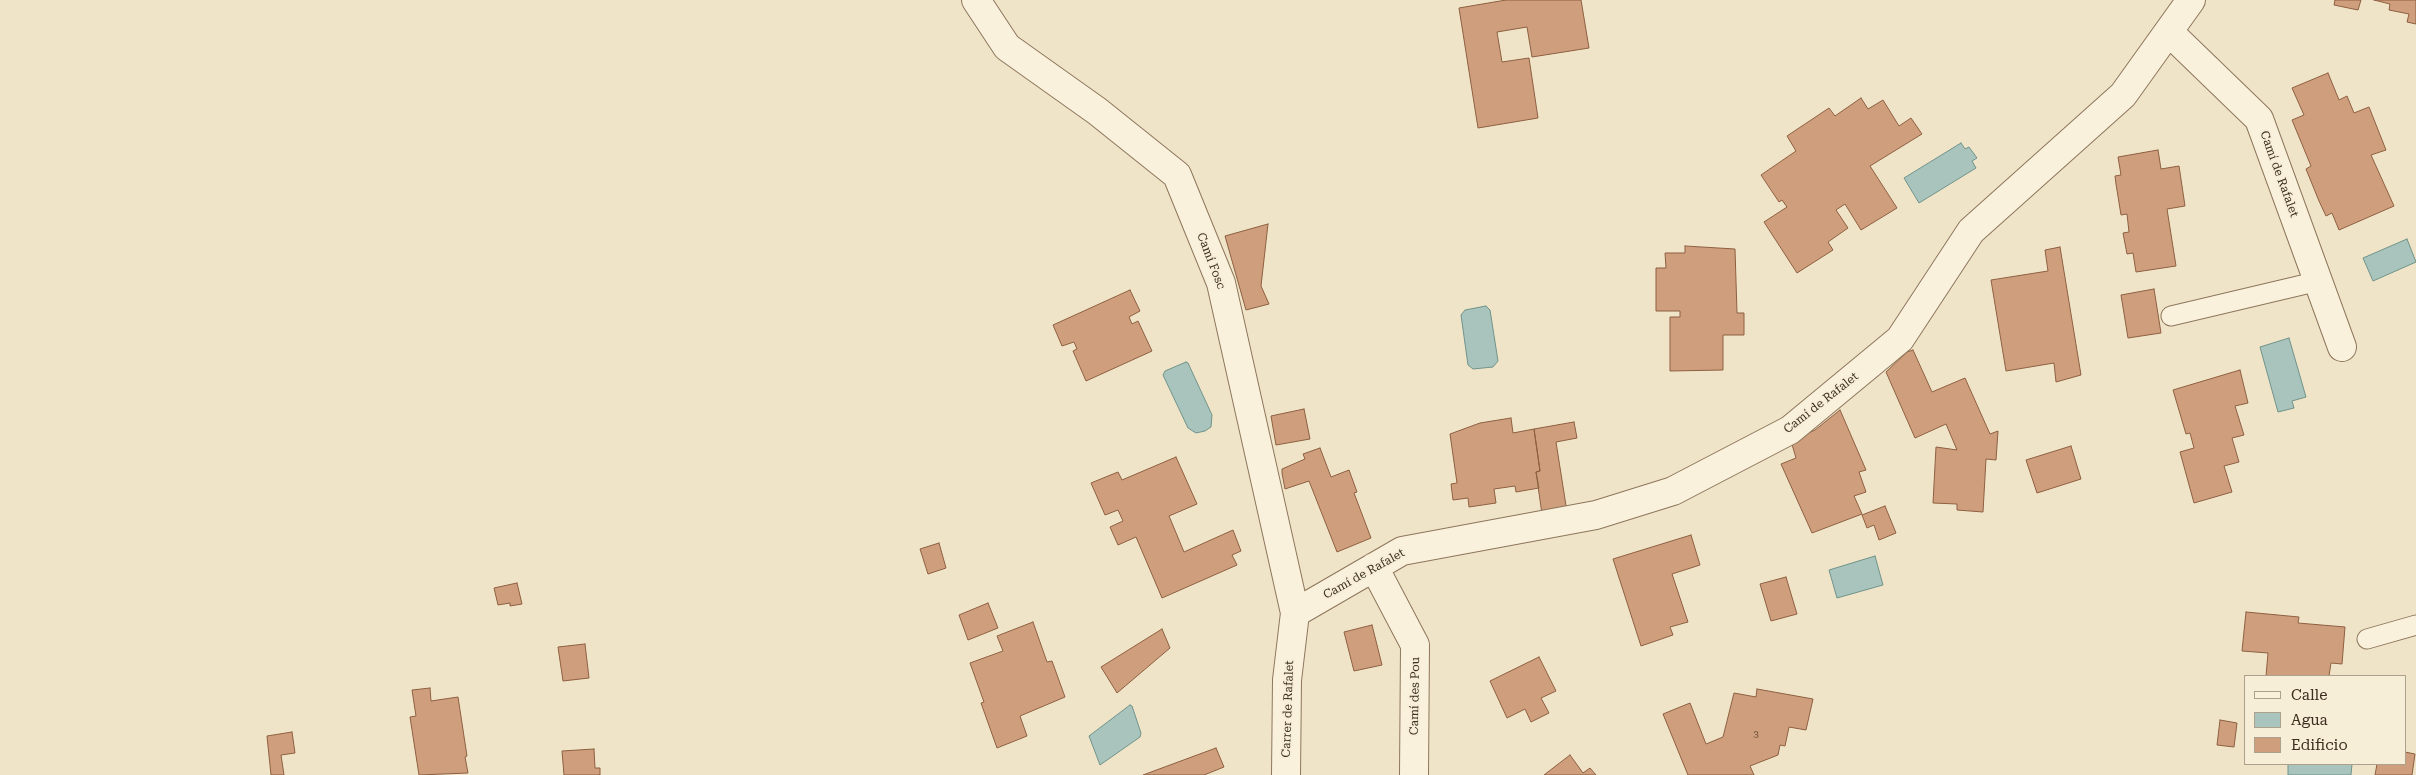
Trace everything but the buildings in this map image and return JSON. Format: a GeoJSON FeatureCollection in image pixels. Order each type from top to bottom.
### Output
{"type":"FeatureCollection","features":[{"type":"Feature","properties":{"kind":"street","name":"Camí Fosc"},"geometry":{"type":"LineString","coordinates":[[976,0],[1007,47],[1097,111],[1177,175],[1221,283],[1295,613]]}},
{"type":"Feature","properties":{"kind":"street","name":"Camí de Rafalet"},"geometry":{"type":"LineString","coordinates":[[1295,613],[1402,551],[1596,515],[1674,491],[1790,430],[1900,339],[1971,231],[2123,95],[2191,0]]}},
{"type":"Feature","properties":{"kind":"street","name":"Camí de Rafalet"},"geometry":{"type":"LineString","coordinates":[[2169,32],[2259,119],[2342,347]]}},
{"type":"Feature","properties":{"kind":"street","name":"Camí des Pou"},"geometry":{"type":"LineString","coordinates":[[1374,568],[1415,645],[1414,775]]}},
{"type":"Feature","properties":{"kind":"street","name":"Carrer de Rafalet"},"geometry":{"type":"LineString","coordinates":[[1286,775],[1287,680],[1295,613]]}},
{"type":"Feature","properties":{"kind":"lane"},"geometry":{"type":"LineString","coordinates":[[2171,316],[2319,282]]}},
{"type":"Feature","properties":{"kind":"lane"},"geometry":{"type":"LineString","coordinates":[[2367,640],[2416,625]]}},
{"type":"Feature","properties":{"kind":"water"},"geometry":{"type":"Polygon","coordinates":[[[1961,143],[1965,149],[1969,147],[1977,158],[1972,161],[1976,168],[1919,203],[1904,178],[1961,143]]]}},
{"type":"Feature","properties":{"kind":"water"},"geometry":{"type":"Polygon","coordinates":[[[2407,239],[2416,262],[2373,281],[2363,258],[2407,239]]]}},
{"type":"Feature","properties":{"kind":"water"},"geometry":{"type":"Polygon","coordinates":[[[1486,306],[1490,310],[1498,361],[1493,367],[1473,369],[1468,365],[1461,315],[1465,310],[1486,306]]]}},
{"type":"Feature","properties":{"kind":"water"},"geometry":{"type":"Polygon","coordinates":[[[2289,338],[2306,397],[2292,401],[2294,408],[2278,412],[2260,347],[2289,338]]]}},
{"type":"Feature","properties":{"kind":"water"},"geometry":{"type":"Polygon","coordinates":[[[1186,362],[1212,415],[1211,427],[1196,433],[1188,428],[1163,375],[1165,371],[1186,362]]]}},
{"type":"Feature","properties":{"kind":"water"},"geometry":{"type":"Polygon","coordinates":[[[1875,556],[1883,585],[1837,598],[1829,570],[1875,556]]]}},
{"type":"Feature","properties":{"kind":"water"},"geometry":{"type":"Polygon","coordinates":[[[1130,705],[1141,733],[1140,737],[1100,765],[1089,736],[1130,705]]]}},
{"type":"Feature","properties":{"kind":"water"},"geometry":{"type":"Polygon","coordinates":[[[2288,765],[2352,765],[2351,775],[2288,775],[2288,765]]]}}]}
